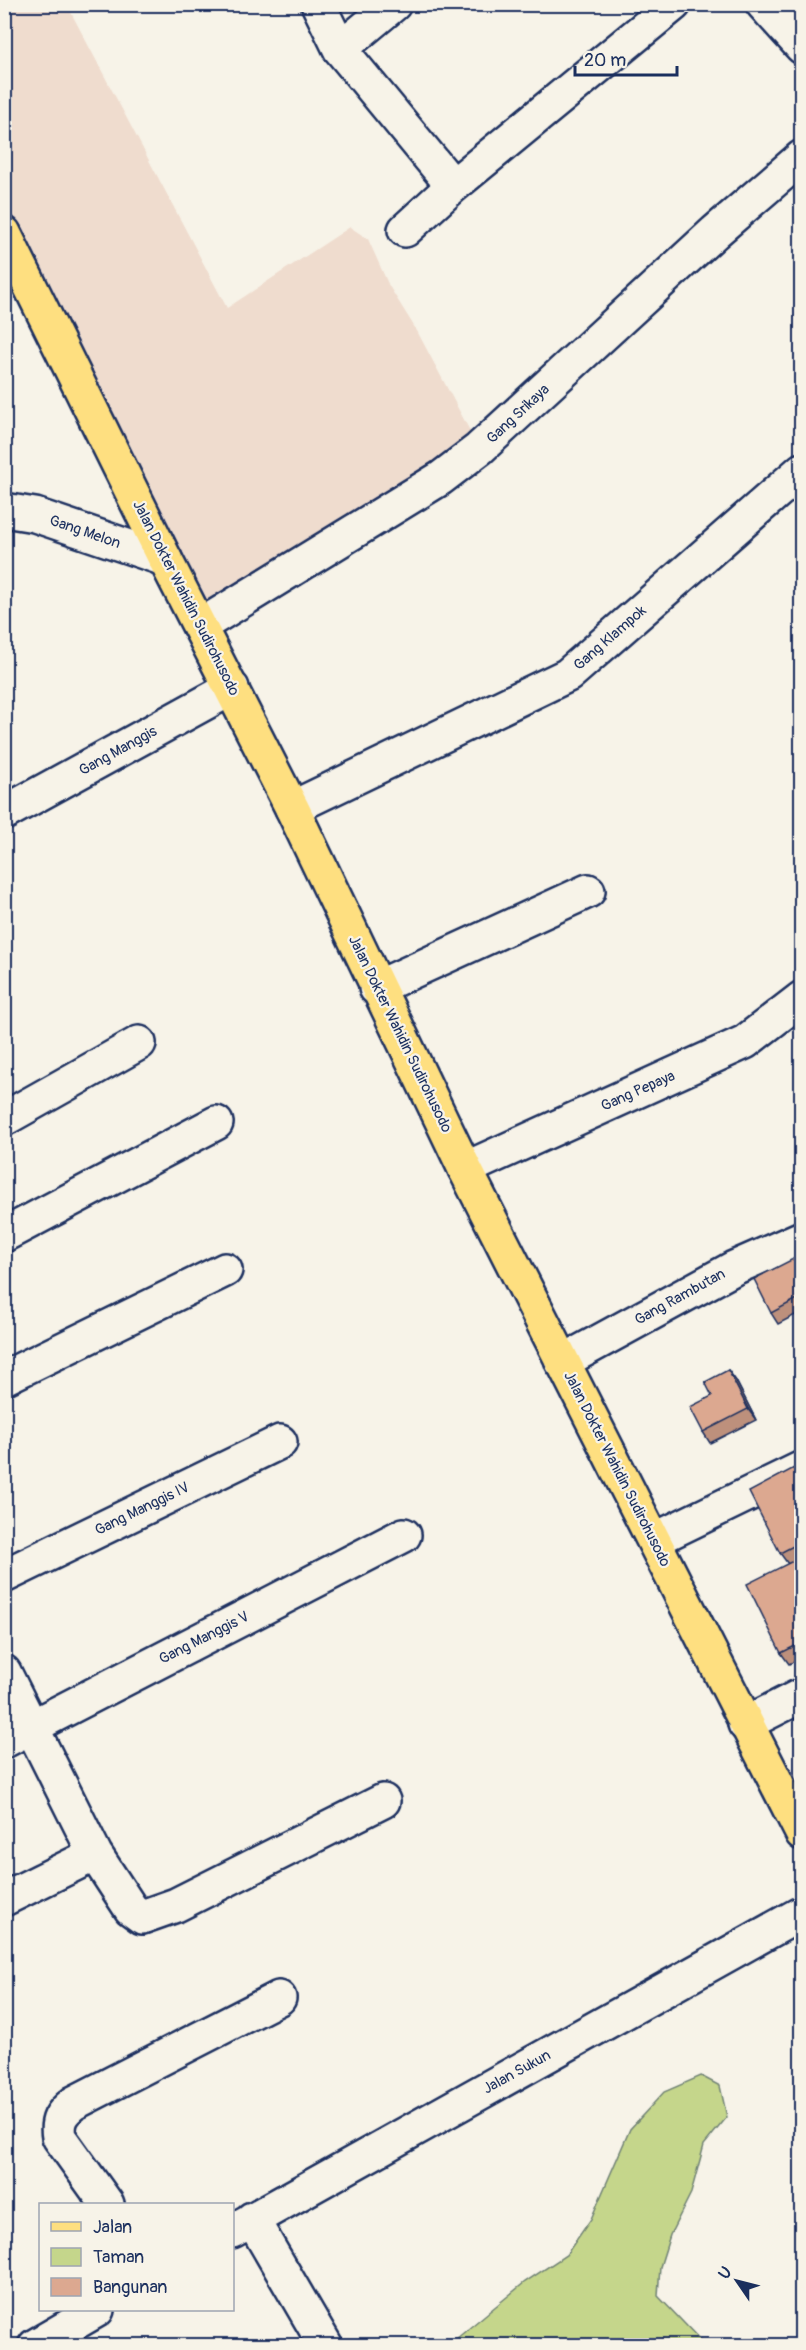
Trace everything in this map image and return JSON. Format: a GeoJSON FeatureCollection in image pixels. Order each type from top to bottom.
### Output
{"type":"FeatureCollection","features":[{"type":"Feature","properties":{"kind":"main road","name":"Jalan Dokter Wahidin Sudirohusodo"},"geometry":{"type":"LineString","coordinates":[[4,233],[165,559],[292,808],[376,988],[465,1169],[801,1833]]}},
{"type":"Feature","properties":{"kind":"street"},"geometry":{"type":"LineString","coordinates":[[318,4],[340,49],[453,186]]}},
{"type":"Feature","properties":{"kind":"street"},"geometry":{"type":"LineString","coordinates":[[340,49],[394,4]]}},
{"type":"Feature","properties":{"kind":"street"},"geometry":{"type":"LineString","coordinates":[[405,230],[453,186],[674,4]]}},
{"type":"Feature","properties":{"kind":"street"},"geometry":{"type":"LineString","coordinates":[[764,4],[801,47]]}},
{"type":"Feature","properties":{"kind":"street","name":"Gang Srikaya"},"geometry":{"type":"LineString","coordinates":[[200,626],[452,470],[479,449],[716,232],[801,158]]}},
{"type":"Feature","properties":{"kind":"street","name":"Gang Klampok"},"geometry":{"type":"LineString","coordinates":[[292,808],[555,681],[801,470]]}},
{"type":"Feature","properties":{"kind":"street","name":"Gang Melon"},"geometry":{"type":"LineString","coordinates":[[4,510],[35,515],[165,559]]}},
{"type":"Feature","properties":{"kind":"street","name":"Gang Manggis"},"geometry":{"type":"LineString","coordinates":[[4,813],[232,688]]}},
{"type":"Feature","properties":{"kind":"street"},"geometry":{"type":"LineString","coordinates":[[376,988],[588,891]]}},
{"type":"Feature","properties":{"kind":"street","name":"Gang Pepaya"},"geometry":{"type":"LineString","coordinates":[[465,1169],[732,1048],[801,998]]}},
{"type":"Feature","properties":{"kind":"street"},"geometry":{"type":"LineString","coordinates":[[4,1119],[139,1043]]}},
{"type":"Feature","properties":{"kind":"street"},"geometry":{"type":"LineString","coordinates":[[4,1235],[216,1123]]}},
{"type":"Feature","properties":{"kind":"street","name":"Gang Rambutan"},"geometry":{"type":"LineString","coordinates":[[562,1362],[734,1268],[801,1238]]}},
{"type":"Feature","properties":{"kind":"street"},"geometry":{"type":"LineString","coordinates":[[4,1378],[225,1270]]}},
{"type":"Feature","properties":{"kind":"street","name":"Gang Manggis IV"},"geometry":{"type":"LineString","coordinates":[[4,1576],[279,1442]]}},
{"type":"Feature","properties":{"kind":"street"},"geometry":{"type":"LineString","coordinates":[[654,1540],[801,1468]]}},
{"type":"Feature","properties":{"kind":"street","name":"Gang Manggis V"},"geometry":{"type":"LineString","coordinates":[[18,1734],[404,1535]]}},
{"type":"Feature","properties":{"kind":"street"},"geometry":{"type":"LineString","coordinates":[[4,1672],[18,1734],[131,1909],[142,1917],[176,1905],[383,1801]]}},
{"type":"Feature","properties":{"kind":"street"},"geometry":{"type":"LineString","coordinates":[[745,1724],[801,1695]]}},
{"type":"Feature","properties":{"kind":"street"},"geometry":{"type":"LineString","coordinates":[[4,1899],[95,1854]]}},
{"type":"Feature","properties":{"kind":"street","name":"Jalan Sukun"},"geometry":{"type":"LineString","coordinates":[[242,2225],[801,1913]]}},
{"type":"Feature","properties":{"kind":"street"},"geometry":{"type":"LineString","coordinates":[[106,2203],[59,2137],[57,2124],[63,2112],[74,2103],[279,1998]]}},
{"type":"Feature","properties":{"kind":"street"},"geometry":{"type":"LineString","coordinates":[[242,2225],[326,2346]]}},
{"type":"Feature","properties":{"kind":"street"},"geometry":{"type":"LineString","coordinates":[[35,2346],[95,2311]]}},
{"type":"Feature","properties":{"kind":"shaded area"},"geometry":{"type":"Polygon","coordinates":[[[5,5],[67,5],[227,308],[350,227],[368,239],[389,286],[417,331],[479,448],[208,624],[5,211],[5,5]]]}},
{"type":"Feature","properties":{"kind":"green space"},"geometry":{"type":"Polygon","coordinates":[[[701,2076],[720,2086],[727,2117],[704,2145],[691,2193],[670,2235],[660,2267],[658,2296],[705,2345],[445,2345],[456,2339],[525,2282],[566,2255],[591,2219],[630,2129],[664,2092],[701,2076]]]}},
{"type":"Feature","properties":{"kind":"building"},"geometry":{"type":"Polygon","coordinates":[[[801,1255],[801,1297],[771,1313],[754,1279],[801,1255]]]}},
{"type":"Feature","properties":{"kind":"building"},"geometry":{"type":"Polygon","coordinates":[[[728,1370],[748,1409],[703,1432],[690,1407],[712,1396],[705,1382],[728,1370]]]}},
{"type":"Feature","properties":{"kind":"building"},"geometry":{"type":"Polygon","coordinates":[[[796,1467],[801,1478],[801,1542],[780,1553],[749,1492],[796,1467]]]}},
{"type":"Feature","properties":{"kind":"building"},"geometry":{"type":"Polygon","coordinates":[[[801,1557],[801,1643],[781,1653],[747,1584],[801,1557]]]}}]}
